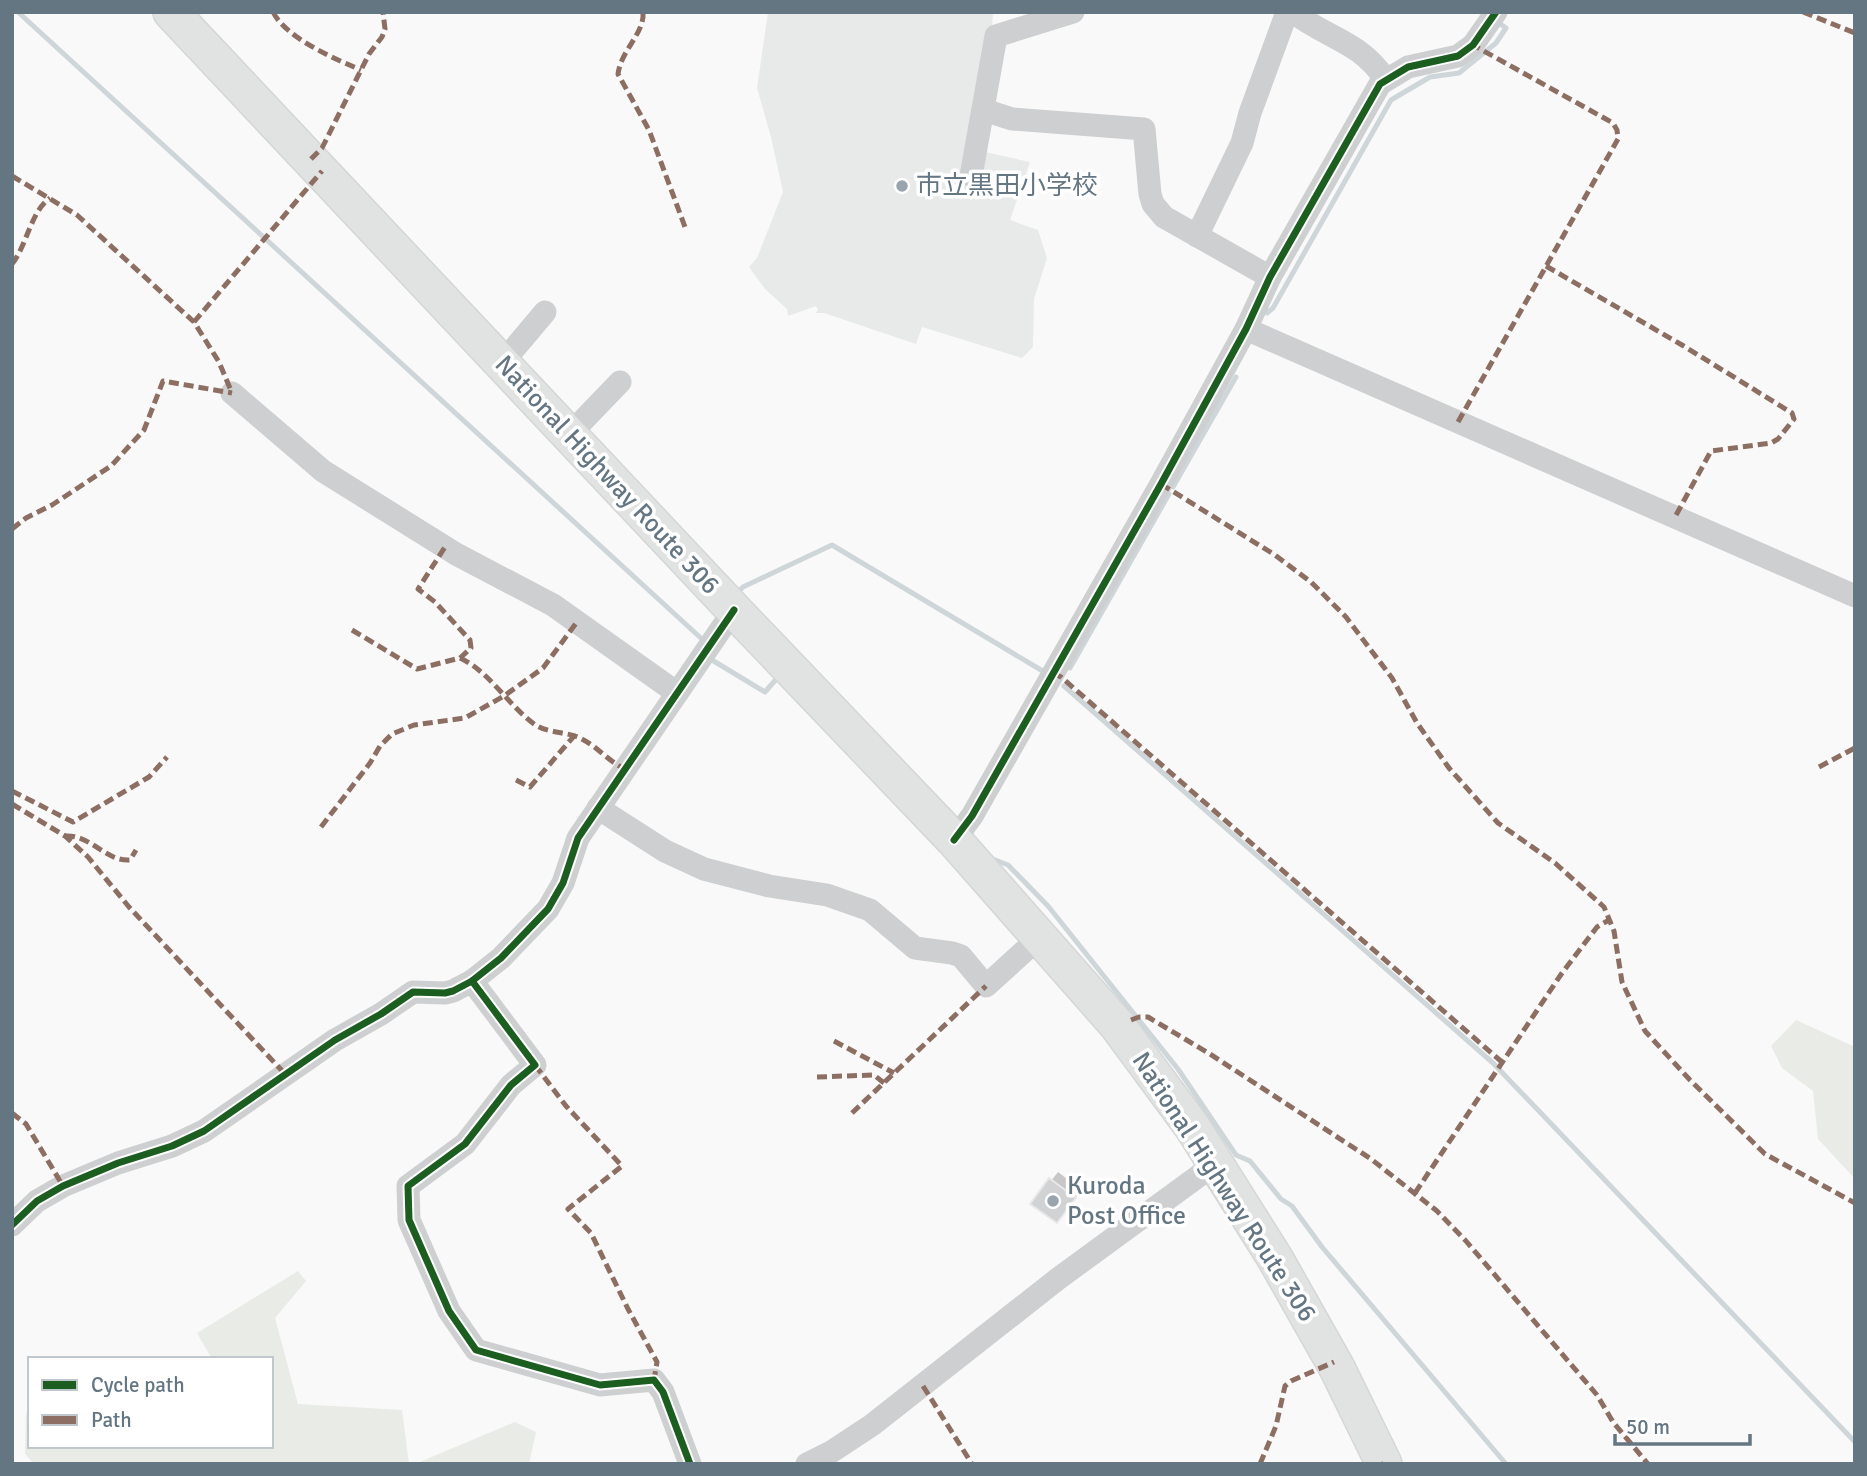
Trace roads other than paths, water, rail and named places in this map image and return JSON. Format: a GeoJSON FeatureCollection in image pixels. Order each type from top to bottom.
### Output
{"type":"FeatureCollection","features":[{"type":"Feature","properties":{"kind":"highway","name":"National Highway Route 306"},"geometry":{"type":"LineString","coordinates":[[171,12],[954,840],[1117,1025],[1160,1080],[1276,1260],[1318,1332],[1384,1464]]}},
{"type":"Feature","properties":{"kind":"street"},"geometry":{"type":"LineString","coordinates":[[971,176],[996,36],[1073,12]]}},
{"type":"Feature","properties":{"kind":"street"},"geometry":{"type":"LineString","coordinates":[[1197,236],[1242,143],[1250,113],[1287,12]]}},
{"type":"Feature","properties":{"kind":"street"},"geometry":{"type":"LineString","coordinates":[[1293,12],[1357,48],[1375,64],[1385,79]]}},
{"type":"Feature","properties":{"kind":"street"},"geometry":{"type":"LineString","coordinates":[[954,840],[972,816],[1013,744],[1246,329],[1270,277],[1365,109],[1385,79],[1408,67],[1458,56],[1473,45],[1496,12]]}},
{"type":"Feature","properties":{"kind":"street"},"geometry":{"type":"LineString","coordinates":[[984,110],[1012,119],[1144,129],[1153,204],[1164,217],[1270,277]]}},
{"type":"Feature","properties":{"kind":"street"},"geometry":{"type":"LineString","coordinates":[[502,363],[545,312]]}},
{"type":"Feature","properties":{"kind":"street"},"geometry":{"type":"LineString","coordinates":[[1246,329],[1855,596]]}},
{"type":"Feature","properties":{"kind":"street"},"geometry":{"type":"LineString","coordinates":[[569,435],[620,382]]}},
{"type":"Feature","properties":{"kind":"street"},"geometry":{"type":"LineString","coordinates":[[232,393],[323,471],[456,554],[553,605],[677,692]]}},
{"type":"Feature","properties":{"kind":"street"},"geometry":{"type":"LineString","coordinates":[[12,1225],[37,1201],[63,1186],[118,1163],[172,1146],[204,1131],[335,1040],[413,992],[444,993],[472,981],[509,950],[548,909],[563,883],[578,838],[734,610]]}},
{"type":"Feature","properties":{"kind":"street"},"geometry":{"type":"LineString","coordinates":[[598,808],[665,851],[704,869],[769,886],[827,895],[870,909],[915,948],[961,956],[986,986],[1041,936]]}},
{"type":"Feature","properties":{"kind":"street"},"geometry":{"type":"LineString","coordinates":[[472,981],[535,1065],[511,1084],[465,1144],[408,1186],[409,1220],[449,1311],[476,1350],[600,1385],[654,1380],[663,1392],[690,1464]]}},
{"type":"Feature","properties":{"kind":"street"},"geometry":{"type":"LineString","coordinates":[[807,1464],[872,1425],[1059,1278],[1215,1164]]}},
{"type":"Feature","properties":{"kind":"waterway"},"geometry":{"type":"LineString","coordinates":[[18,12],[703,640],[704,638]]}},
{"type":"Feature","properties":{"kind":"waterway"},"geometry":{"type":"LineString","coordinates":[[1267,313],[1273,308],[1391,100],[1430,77],[1459,73],[1496,43],[1506,28],[1499,23]]}},
{"type":"Feature","properties":{"kind":"waterway"},"geometry":{"type":"LineString","coordinates":[[1173,487],[1236,377]]}},
{"type":"Feature","properties":{"kind":"waterway"},"geometry":{"type":"LineString","coordinates":[[1070,668],[1169,494]]}},
{"type":"Feature","properties":{"kind":"waterway"},"geometry":{"type":"LineString","coordinates":[[740,590],[832,545],[1041,670]]}},
{"type":"Feature","properties":{"kind":"waterway"},"geometry":{"type":"LineString","coordinates":[[707,657],[765,692],[778,677]]}},
{"type":"Feature","properties":{"kind":"waterway"},"geometry":{"type":"LineString","coordinates":[[1064,686],[1493,1063],[1855,1442]]}},
{"type":"Feature","properties":{"kind":"waterway"},"geometry":{"type":"LineString","coordinates":[[990,858],[1008,865],[1048,906],[1178,1069],[1236,1155],[1250,1161],[1281,1199],[1292,1206],[1322,1247],[1506,1464]]}},
{"type":"Feature","properties":{"kind":"place","name":"市立黒田小学校"},"geometry":{"type":"Point","coordinates":[902,186]}},
{"type":"Feature","properties":{"kind":"place","name":"Kuroda Post Office"},"geometry":{"type":"Point","coordinates":[1053,1201]}}]}
